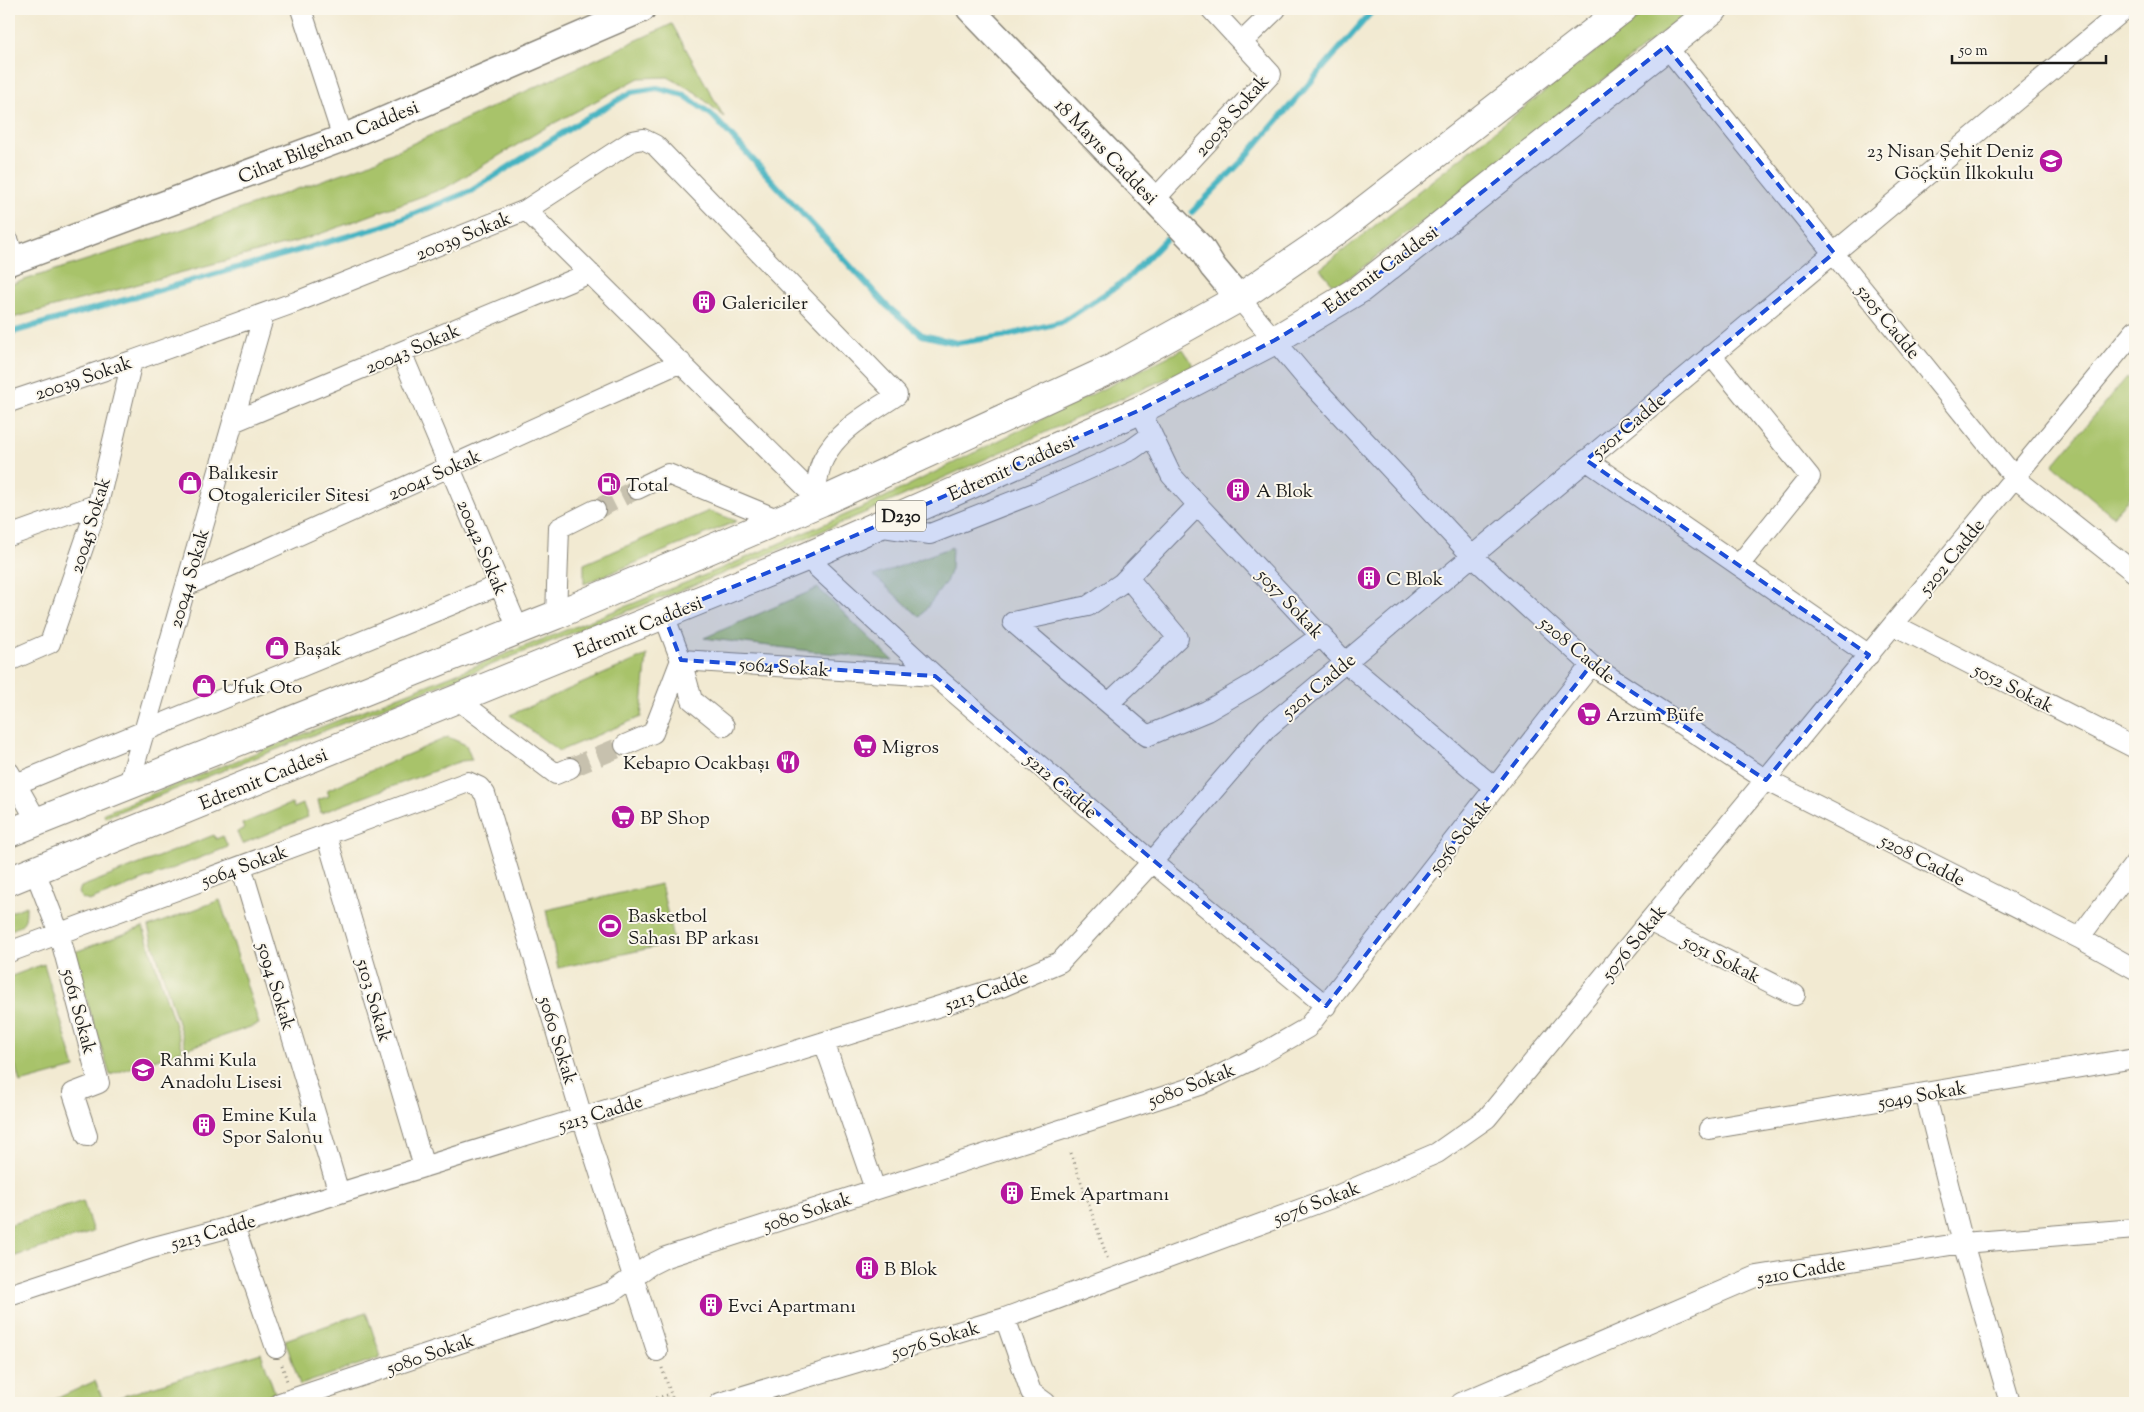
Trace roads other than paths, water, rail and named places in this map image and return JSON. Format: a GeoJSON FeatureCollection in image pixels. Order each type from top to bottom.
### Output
{"type":"FeatureCollection","features":[{"type":"Feature","properties":{"kind":"highway","name":"D230"},"geometry":{"type":"LineString","coordinates":[[9,833],[519,631],[779,520],[818,499],[1113,368],[1239,298],[1341,228],[1622,9]]}},
{"type":"Feature","properties":{"kind":"highway","name":"Edremit Caddesi"},"geometry":{"type":"LineString","coordinates":[[9,881],[806,557],[1140,410],[1275,340],[1360,289],[1714,9]]}},
{"type":"Feature","properties":{"kind":"main road","name":"Cihat Bilgehan Caddesi"},"geometry":{"type":"LineString","coordinates":[[10,255],[343,138],[642,9]]}},
{"type":"Feature","properties":{"kind":"main road","name":"18 Mayıs Caddesi"},"geometry":{"type":"LineString","coordinates":[[970,9],[1201,248],[1213,267],[1239,298]]}},
{"type":"Feature","properties":{"kind":"street"},"geometry":{"type":"LineString","coordinates":[[301,9],[343,138]]}},
{"type":"Feature","properties":{"kind":"street","name":"20038 Sokak"},"geometry":{"type":"LineString","coordinates":[[1154,200],[1272,74],[1211,9]]}},
{"type":"Feature","properties":{"kind":"street"},"geometry":{"type":"LineString","coordinates":[[1242,42],[1276,9]]}},
{"type":"Feature","properties":{"kind":"street","name":"5201 Cadde"},"geometry":{"type":"LineString","coordinates":[[1152,862],[1267,728],[2125,9]]}},
{"type":"Feature","properties":{"kind":"street","name":"5205 Cadde"},"geometry":{"type":"LineString","coordinates":[[1666,46],[2015,478],[2135,572]]}},
{"type":"Feature","properties":{"kind":"street"},"geometry":{"type":"LineString","coordinates":[[526,210],[632,141],[643,139],[655,145],[897,395],[847,428],[834,442],[823,459],[818,499]]}},
{"type":"Feature","properties":{"kind":"street","name":"20039 Sokak"},"geometry":{"type":"LineString","coordinates":[[9,402],[264,314],[526,210],[818,499]]}},
{"type":"Feature","properties":{"kind":"street","name":"20043 Sokak"},"geometry":{"type":"LineString","coordinates":[[233,422],[590,273]]}},
{"type":"Feature","properties":{"kind":"street","name":"5208 Cadde"},"geometry":{"type":"LineString","coordinates":[[1239,298],[1307,379],[1472,556],[1591,666],[1766,780],[2079,938],[2135,969]]}},
{"type":"Feature","properties":{"kind":"street","name":"20044 Sokak"},"geometry":{"type":"LineString","coordinates":[[129,784],[264,314]]}},
{"type":"Feature","properties":{"kind":"street","name":"5202 Cadde"},"geometry":{"type":"LineString","coordinates":[[1766,780],[2135,331]]}},
{"type":"Feature","properties":{"kind":"street","name":"20042 Sokak"},"geometry":{"type":"LineString","coordinates":[[401,352],[519,631]]}},
{"type":"Feature","properties":{"kind":"street"},"geometry":{"type":"LineString","coordinates":[[1711,355],[1810,477],[1739,565]]}},
{"type":"Feature","properties":{"kind":"street","name":"20045 Sokak"},"geometry":{"type":"LineString","coordinates":[[9,661],[50,643],[98,504],[132,361]]}},
{"type":"Feature","properties":{"kind":"street","name":"20041 Sokak"},"geometry":{"type":"LineString","coordinates":[[186,586],[681,362]]}},
{"type":"Feature","properties":{"kind":"street","name":"5057 Sokak"},"geometry":{"type":"LineString","coordinates":[[1140,410],[1171,475],[1198,506],[1322,635],[1345,662],[1495,788]]}},
{"type":"Feature","properties":{"kind":"street"},"geometry":{"type":"LineString","coordinates":[[877,526],[930,534],[1037,492],[1131,450],[1152,435]]}},
{"type":"Feature","properties":{"kind":"street"},"geometry":{"type":"LineString","coordinates":[[1586,460],[1869,655]]}},
{"type":"Feature","properties":{"kind":"street"},"geometry":{"type":"LineString","coordinates":[[637,490],[668,474],[779,520]]}},
{"type":"Feature","properties":{"kind":"street"},"geometry":{"type":"LineString","coordinates":[[9,536],[98,504]]}},
{"type":"Feature","properties":{"kind":"street"},"geometry":{"type":"LineString","coordinates":[[1198,506],[1128,578],[1088,606],[1013,622],[1147,736],[1207,711],[1255,683],[1322,635]]}},
{"type":"Feature","properties":{"kind":"street"},"geometry":{"type":"LineString","coordinates":[[556,615],[559,528],[595,510]]}},
{"type":"Feature","properties":{"kind":"street","name":"5212 Cadde"},"geometry":{"type":"LineString","coordinates":[[806,557],[935,676],[1152,862],[1326,1006]]}},
{"type":"Feature","properties":{"kind":"street"},"geometry":{"type":"LineString","coordinates":[[1109,703],[1178,638],[1128,578]]}},
{"type":"Feature","properties":{"kind":"street"},"geometry":{"type":"LineString","coordinates":[[37,821],[12,778],[144,732],[499,585]]}},
{"type":"Feature","properties":{"kind":"street"},"geometry":{"type":"LineString","coordinates":[[664,615],[681,660],[692,700],[724,726]]}},
{"type":"Feature","properties":{"kind":"street","name":"5052 Sokak"},"geometry":{"type":"LineString","coordinates":[[1894,625],[2135,748]]}},
{"type":"Feature","properties":{"kind":"street"},"geometry":{"type":"LineString","coordinates":[[625,745],[653,733],[681,660]]}},
{"type":"Feature","properties":{"kind":"street","name":"5064 Sokak"},"geometry":{"type":"LineString","coordinates":[[681,660],[935,676]]}},
{"type":"Feature","properties":{"kind":"street","name":"5056 Sokak"},"geometry":{"type":"LineString","coordinates":[[1326,1006],[1591,666]]}},
{"type":"Feature","properties":{"kind":"street"},"geometry":{"type":"LineString","coordinates":[[457,699],[556,774],[570,768]]}},
{"type":"Feature","properties":{"kind":"street","name":"5076 Sokak"},"geometry":{"type":"LineString","coordinates":[[720,1403],[1005,1318],[1334,1197],[1437,1153],[1487,1118],[1766,780]]}},
{"type":"Feature","properties":{"kind":"street","name":"5064 Sokak"},"geometry":{"type":"LineString","coordinates":[[9,952],[468,782],[479,787]]}},
{"type":"Feature","properties":{"kind":"street","name":"5060 Sokak"},"geometry":{"type":"LineString","coordinates":[[479,787],[485,794],[582,1117],[657,1351]]}},
{"type":"Feature","properties":{"kind":"street","name":"5103 Sokak"},"geometry":{"type":"LineString","coordinates":[[326,834],[424,1167]]}},
{"type":"Feature","properties":{"kind":"street","name":"5213 Cadde"},"geometry":{"type":"LineString","coordinates":[[9,1295],[151,1248],[234,1226],[1001,987],[1060,962],[1152,862]]}},
{"type":"Feature","properties":{"kind":"street"},"geometry":{"type":"LineString","coordinates":[[2079,938],[2135,863]]}},
{"type":"Feature","properties":{"kind":"street","name":"5094 Sokak"},"geometry":{"type":"LineString","coordinates":[[241,866],[339,1193]]}},
{"type":"Feature","properties":{"kind":"street","name":"5061 Sokak"},"geometry":{"type":"LineString","coordinates":[[35,870],[59,934],[99,1083],[74,1093],[87,1136]]}},
{"type":"Feature","properties":{"kind":"street","name":"5051 Sokak"},"geometry":{"type":"LineString","coordinates":[[1649,922],[1795,994]]}},
{"type":"Feature","properties":{"kind":"street","name":"5080 Sokak"},"geometry":{"type":"LineString","coordinates":[[280,1403],[612,1292],[666,1257],[1200,1085],[1253,1059],[1308,1028],[1326,1006]]}},
{"type":"Feature","properties":{"kind":"street"},"geometry":{"type":"LineString","coordinates":[[824,1042],[876,1189]]}},
{"type":"Feature","properties":{"kind":"street","name":"5049 Sokak"},"geometry":{"type":"LineString","coordinates":[[1708,1129],[2135,1058]]}},
{"type":"Feature","properties":{"kind":"street"},"geometry":{"type":"LineString","coordinates":[[1925,1093],[1963,1243],[2010,1403]]}},
{"type":"Feature","properties":{"kind":"street"},"geometry":{"type":"LineString","coordinates":[[234,1226],[276,1348]]}},
{"type":"Feature","properties":{"kind":"street","name":"5210 Cadde"},"geometry":{"type":"LineString","coordinates":[[1461,1403],[1757,1276],[1963,1243],[2135,1228]]}},
{"type":"Feature","properties":{"kind":"street"},"geometry":{"type":"LineString","coordinates":[[1005,1318],[1031,1392],[1046,1403]]}},
{"type":"Feature","properties":{"kind":"waterway"},"geometry":{"type":"LineString","coordinates":[[1192,212],[1244,159],[1374,9]]}},
{"type":"Feature","properties":{"kind":"waterway"},"geometry":{"type":"LineString","coordinates":[[9,333],[380,227],[471,191],[583,120],[632,92],[657,88],[684,95],[712,115],[887,306],[922,335],[957,343],[1009,335],[1062,322],[1125,281],[1166,239]]}},
{"type":"Feature","properties":{"kind":"tunnel"},"geometry":{"type":"LineString","coordinates":[[595,510],[637,489]]}},
{"type":"Feature","properties":{"kind":"tunnel"},"geometry":{"type":"LineString","coordinates":[[570,768],[625,745]]}},
{"type":"Feature","properties":{"kind":"place","name":"23 Nisan Şehit Deniz Göçkün İlkokulu"},"geometry":{"type":"Point","coordinates":[2051,161]}},
{"type":"Feature","properties":{"kind":"place","name":"Galericiler"},"geometry":{"type":"Point","coordinates":[704,302]}},
{"type":"Feature","properties":{"kind":"place","name":"Balıkesir Otogalericiler Sitesi"},"geometry":{"type":"Point","coordinates":[190,483]}},
{"type":"Feature","properties":{"kind":"place","name":"Total"},"geometry":{"type":"Point","coordinates":[609,484]}},
{"type":"Feature","properties":{"kind":"place","name":"A Blok"},"geometry":{"type":"Point","coordinates":[1238,490]}},
{"type":"Feature","properties":{"kind":"place","name":"C Blok"},"geometry":{"type":"Point","coordinates":[1369,578]}},
{"type":"Feature","properties":{"kind":"place","name":"Başak"},"geometry":{"type":"Point","coordinates":[277,648]}},
{"type":"Feature","properties":{"kind":"place","name":"Ufuk Oto"},"geometry":{"type":"Point","coordinates":[204,686]}},
{"type":"Feature","properties":{"kind":"place","name":"Arzum Büfe"},"geometry":{"type":"Point","coordinates":[1589,714]}},
{"type":"Feature","properties":{"kind":"place","name":"Migros"},"geometry":{"type":"Point","coordinates":[865,746]}},
{"type":"Feature","properties":{"kind":"place","name":"Kebap10 Ocakbaşı"},"geometry":{"type":"Point","coordinates":[788,762]}},
{"type":"Feature","properties":{"kind":"place","name":"BP Shop"},"geometry":{"type":"Point","coordinates":[623,817]}},
{"type":"Feature","properties":{"kind":"place","name":"Basketbol Sahası BP arkası"},"geometry":{"type":"Point","coordinates":[610,926]}},
{"type":"Feature","properties":{"kind":"place","name":"Rahmi Kula Anadolu Lisesi"},"geometry":{"type":"Point","coordinates":[143,1070]}},
{"type":"Feature","properties":{"kind":"place","name":"Emine Kula Spor Salonu"},"geometry":{"type":"Point","coordinates":[204,1125]}},
{"type":"Feature","properties":{"kind":"place","name":"Emek Apartmanı"},"geometry":{"type":"Point","coordinates":[1012,1193]}},
{"type":"Feature","properties":{"kind":"place","name":"B Blok"},"geometry":{"type":"Point","coordinates":[867,1268]}},
{"type":"Feature","properties":{"kind":"place","name":"Evci Apartmanı"},"geometry":{"type":"Point","coordinates":[711,1305]}}]}
